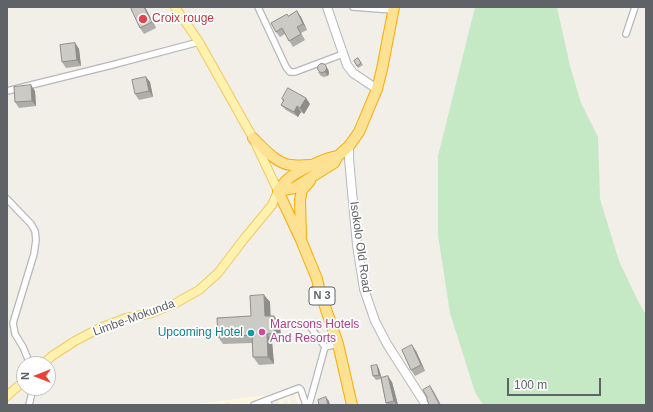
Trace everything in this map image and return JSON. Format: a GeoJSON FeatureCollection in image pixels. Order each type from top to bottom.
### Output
{"type":"FeatureCollection","features":[{"type":"Feature","properties":{"kind":"highway"},"geometry":{"type":"LineString","coordinates":[[278,191],[294,188],[334,163],[338,156],[349,146],[359,132],[376,89],[382,69],[393,9]]}},
{"type":"Feature","properties":{"kind":"highway"},"geometry":{"type":"LineString","coordinates":[[253,138],[279,161],[290,165],[312,164]]}},
{"type":"Feature","properties":{"kind":"highway"},"geometry":{"type":"LineString","coordinates":[[278,191],[288,178],[312,164],[330,157],[338,156]]}},
{"type":"Feature","properties":{"kind":"highway"},"geometry":{"type":"LineString","coordinates":[[301,240],[300,200],[302,190],[316,174]]}},
{"type":"Feature","properties":{"kind":"highway","name":"N 3"},"geometry":{"type":"LineString","coordinates":[[278,191],[317,279],[338,344],[352,405]]}},
{"type":"Feature","properties":{"kind":"main road"},"geometry":{"type":"LineString","coordinates":[[175,7],[199,42],[253,138],[278,191]]}},
{"type":"Feature","properties":{"kind":"main road","name":"Limbe-Mokunda"},"geometry":{"type":"LineString","coordinates":[[52,356],[75,341],[94,332],[126,318],[152,313],[176,303],[199,290],[218,273],[272,205],[278,191]]}},
{"type":"Feature","properties":{"kind":"main road"},"geometry":{"type":"LineString","coordinates":[[7,396],[16,388]]}},
{"type":"Feature","properties":{"kind":"street"},"geometry":{"type":"LineString","coordinates":[[258,7],[286,67],[290,72],[295,72],[343,54]]}},
{"type":"Feature","properties":{"kind":"street"},"geometry":{"type":"LineString","coordinates":[[327,7],[348,65],[353,73],[376,89]]}},
{"type":"Feature","properties":{"kind":"street"},"geometry":{"type":"LineString","coordinates":[[353,7],[393,9]]}},
{"type":"Feature","properties":{"kind":"street"},"geometry":{"type":"LineString","coordinates":[[626,34],[635,7]]}},
{"type":"Feature","properties":{"kind":"street"},"geometry":{"type":"LineString","coordinates":[[7,91],[199,42]]}},
{"type":"Feature","properties":{"kind":"street","name":"Isokolo Old Road"},"geometry":{"type":"LineString","coordinates":[[349,146],[348,159],[357,246],[364,289],[375,321],[387,344],[426,405]]}},
{"type":"Feature","properties":{"kind":"street"},"geometry":{"type":"LineString","coordinates":[[8,203],[32,224],[35,231],[36,240],[34,254],[13,323],[15,334],[27,356]]}},
{"type":"Feature","properties":{"kind":"street"},"geometry":{"type":"LineString","coordinates":[[309,325],[325,347]]}},
{"type":"Feature","properties":{"kind":"street"},"geometry":{"type":"LineString","coordinates":[[325,347],[338,344]]}},
{"type":"Feature","properties":{"kind":"street"},"geometry":{"type":"LineString","coordinates":[[308,405],[325,347]]}},
{"type":"Feature","properties":{"kind":"street"},"geometry":{"type":"LineString","coordinates":[[254,405],[268,402],[299,388],[308,405]]}},
{"type":"Feature","properties":{"kind":"shaded area"},"geometry":{"type":"Polygon","coordinates":[[[307,390],[313,405],[298,405],[294,393],[289,395],[292,405],[289,405],[287,399],[283,401],[284,405],[280,405],[278,399],[273,401],[274,405],[230,405],[230,402],[224,403],[224,405],[188,405],[307,390]]]}},
{"type":"Feature","properties":{"kind":"green space"},"geometry":{"type":"Polygon","coordinates":[[[475,7],[557,7],[570,66],[581,103],[598,137],[600,199],[619,261],[646,315],[646,405],[483,405],[475,392],[450,313],[438,235],[438,156],[475,7]]]}},
{"type":"Feature","properties":{"kind":"building"},"geometry":{"type":"Polygon","coordinates":[[[134,7],[144,7],[152,22],[140,28],[131,9],[134,7]]]}},
{"type":"Feature","properties":{"kind":"building"},"geometry":{"type":"Polygon","coordinates":[[[297,11],[303,24],[297,27],[301,34],[289,41],[282,28],[276,32],[271,23],[287,14],[288,16],[297,11]]]}},
{"type":"Feature","properties":{"kind":"building"},"geometry":{"type":"Polygon","coordinates":[[[75,43],[77,60],[62,62],[60,45],[75,43]]]}},
{"type":"Feature","properties":{"kind":"building"},"geometry":{"type":"Polygon","coordinates":[[[358,58],[361,63],[357,66],[354,61],[358,58]]]}},
{"type":"Feature","properties":{"kind":"building"},"geometry":{"type":"Polygon","coordinates":[[[322,63],[327,68],[322,73],[317,68],[322,63]]]}},
{"type":"Feature","properties":{"kind":"building"},"geometry":{"type":"Polygon","coordinates":[[[146,77],[149,91],[135,94],[132,80],[146,77]]]}},
{"type":"Feature","properties":{"kind":"building"},"geometry":{"type":"Polygon","coordinates":[[[31,85],[32,101],[15,102],[14,87],[31,85]]]}},
{"type":"Feature","properties":{"kind":"building"},"geometry":{"type":"Polygon","coordinates":[[[288,88],[306,98],[300,108],[297,106],[294,112],[281,105],[284,100],[282,99],[288,88]]]}},
{"type":"Feature","properties":{"kind":"building","name":"Upcoming Hotel"},"geometry":{"type":"Polygon","coordinates":[[[264,295],[265,316],[274,316],[275,333],[267,334],[268,357],[253,357],[252,335],[218,337],[217,318],[251,316],[250,296],[264,295]]]}},
{"type":"Feature","properties":{"kind":"building"},"geometry":{"type":"Polygon","coordinates":[[[412,345],[421,365],[411,370],[402,350],[412,345]]]}},
{"type":"Feature","properties":{"kind":"building"},"geometry":{"type":"Polygon","coordinates":[[[377,365],[379,375],[373,376],[371,366],[377,365]]]}},
{"type":"Feature","properties":{"kind":"building"},"geometry":{"type":"Polygon","coordinates":[[[388,376],[394,401],[386,403],[381,378],[388,376]]]}},
{"type":"Feature","properties":{"kind":"building"},"geometry":{"type":"Polygon","coordinates":[[[430,386],[439,404],[437,405],[429,405],[423,390],[430,386]]]}},
{"type":"Feature","properties":{"kind":"building"},"geometry":{"type":"Polygon","coordinates":[[[326,397],[328,405],[319,405],[318,400],[326,397]]]}},
{"type":"Feature","properties":{"kind":"place","name":"Croix rouge"},"geometry":{"type":"Point","coordinates":[143,19]}},
{"type":"Feature","properties":{"kind":"place","name":"Marcsons Hotels And Resorts"},"geometry":{"type":"Point","coordinates":[262,332]}},
{"type":"Feature","properties":{"kind":"place","name":"Upcoming Hotel"},"geometry":{"type":"Point","coordinates":[251,333]}}]}
